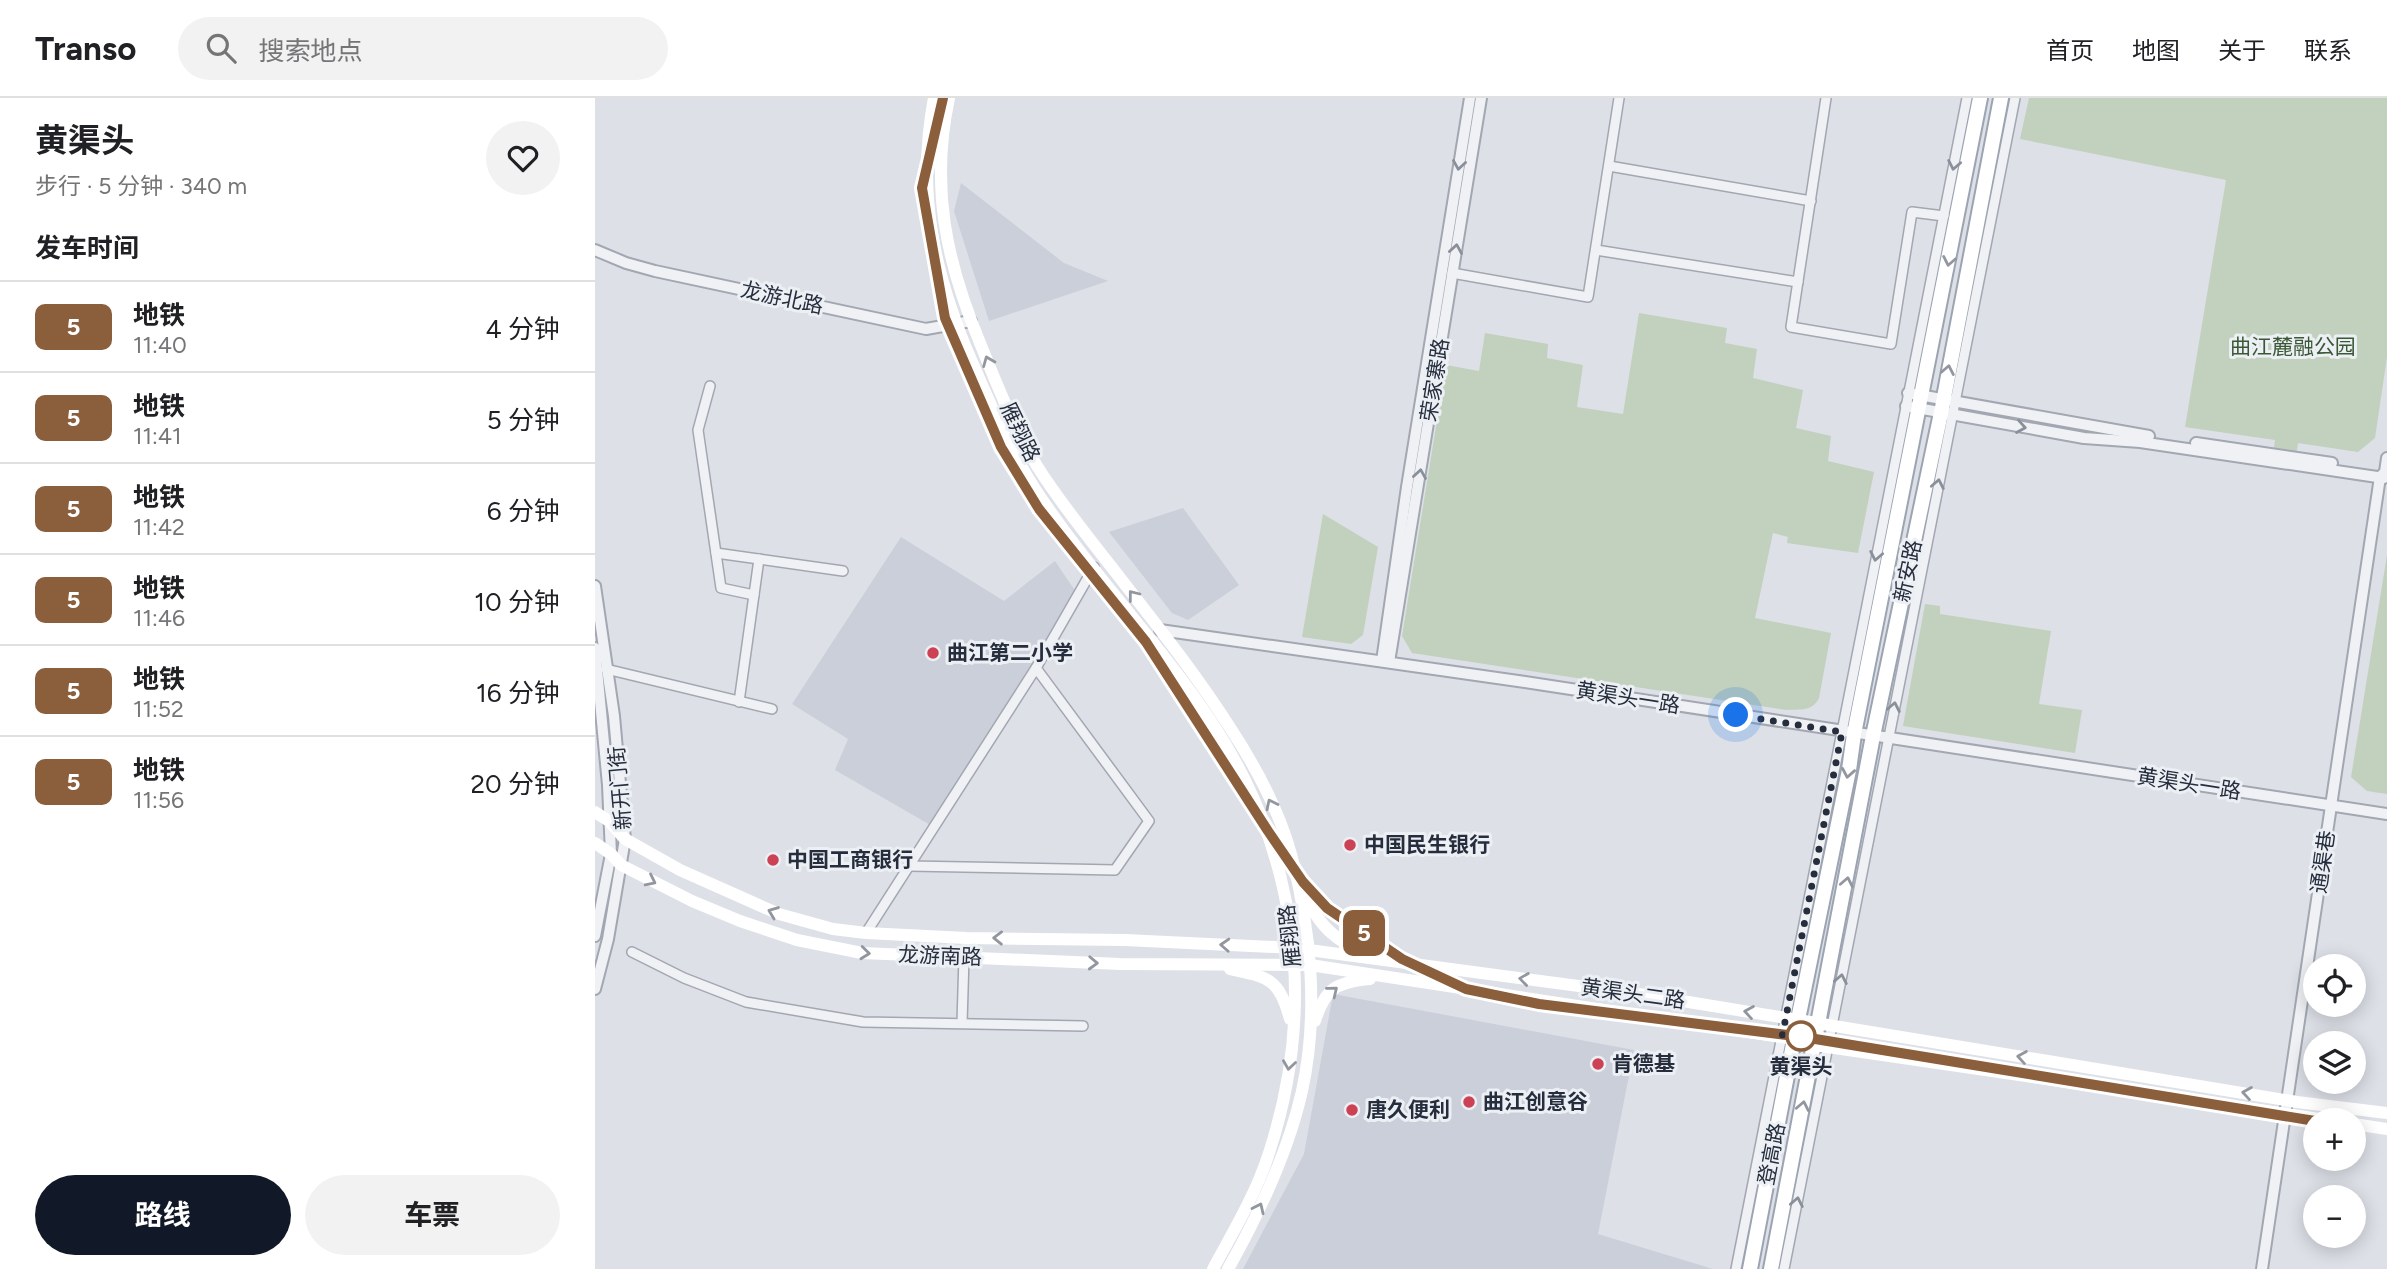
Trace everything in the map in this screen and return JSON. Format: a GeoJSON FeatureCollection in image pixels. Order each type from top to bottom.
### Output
{"type":"FeatureCollection","features":[{"type":"Feature","properties":{"kind":"main road","name":"雁翔路"},"geometry":{"type":"LineString","coordinates":[[934,98],[927,145],[926,201],[941,278],[955,324],[1020,465],[1094,567],[1178,673],[1212,722],[1239,768],[1259,809],[1277,858],[1287,896],[1294,948],[1293,1029],[1282,1108],[1269,1153],[1251,1197],[1213,1269]]}},
{"type":"Feature","properties":{"kind":"main road","name":"雁翔路"},"geometry":{"type":"LineString","coordinates":[[949,98],[940,153],[942,214],[959,289],[1012,417],[1037,467],[1230,727],[1252,766],[1285,837],[1296,877],[1310,965],[1309,1041],[1303,1088],[1293,1123],[1259,1210],[1228,1269]]}},
{"type":"Feature","properties":{"kind":"main road","name":"新安路"},"geometry":{"type":"LineString","coordinates":[[1788,1038],[1849,770],[1848,732],[1914,401],[1980,98]]}},
{"type":"Feature","properties":{"kind":"main road","name":"新安路"},"geometry":{"type":"LineString","coordinates":[[1821,1046],[1947,407],[2001,98]]}},
{"type":"Feature","properties":{"kind":"main road","name":"龙游南路"},"geometry":{"type":"LineString","coordinates":[[595,812],[609,821],[625,839],[680,870],[779,914],[833,929],[966,938],[1125,940],[1294,948]]}},
{"type":"Feature","properties":{"kind":"main road","name":"龙游南路"},"geometry":{"type":"LineString","coordinates":[[595,843],[611,853],[621,866],[724,915],[797,940],[862,953],[1213,965],[1310,965]]}},
{"type":"Feature","properties":{"kind":"main road"},"geometry":{"type":"LineString","coordinates":[[1296,877],[1315,917],[1324,928],[1346,945],[1384,960]]}},
{"type":"Feature","properties":{"kind":"main road","name":"黄渠头二路"},"geometry":{"type":"LineString","coordinates":[[1294,948],[1646,995],[2288,1100],[2387,1113]]}},
{"type":"Feature","properties":{"kind":"main road"},"geometry":{"type":"LineString","coordinates":[[1213,965],[1259,975],[1272,981],[1283,996],[1293,1029]]}},
{"type":"Feature","properties":{"kind":"main road","name":"黄渠头二路"},"geometry":{"type":"LineString","coordinates":[[1310,965],[1788,1038],[1821,1046],[2303,1117]]}},
{"type":"Feature","properties":{"kind":"main road"},"geometry":{"type":"LineString","coordinates":[[1309,1041],[1321,1003],[1335,987],[1345,982],[1388,977]]}},
{"type":"Feature","properties":{"kind":"main road","name":"登高路"},"geometry":{"type":"LineString","coordinates":[[1750,1269],[1788,1038]]}},
{"type":"Feature","properties":{"kind":"main road","name":"登高路"},"geometry":{"type":"LineString","coordinates":[[1771,1269],[1821,1046]]}},
{"type":"Feature","properties":{"kind":"main road"},"geometry":{"type":"LineString","coordinates":[[2366,1126],[2387,1129]]}},
{"type":"Feature","properties":{"kind":"street","name":"荣家寨路"},"geometry":{"type":"LineString","coordinates":[[1386,661],[1407,487],[1470,98]]}},
{"type":"Feature","properties":{"kind":"street","name":"荣家寨路"},"geometry":{"type":"LineString","coordinates":[[1386,661],[1481,98]]}},
{"type":"Feature","properties":{"kind":"street"},"geometry":{"type":"LineString","coordinates":[[1452,273],[1588,297],[1619,98]]}},
{"type":"Feature","properties":{"kind":"street"},"geometry":{"type":"LineString","coordinates":[[1826,98],[1791,327],[1891,344],[1912,212],[1944,216]]}},
{"type":"Feature","properties":{"kind":"street"},"geometry":{"type":"LineString","coordinates":[[1967,98],[1944,216],[1914,401],[2084,438],[2140,442],[2385,475]]}},
{"type":"Feature","properties":{"kind":"street"},"geometry":{"type":"LineString","coordinates":[[1947,407],[2015,98]]}},
{"type":"Feature","properties":{"kind":"street"},"geometry":{"type":"LineString","coordinates":[[1609,166],[1811,201]]}},
{"type":"Feature","properties":{"kind":"street","name":"龙游北路"},"geometry":{"type":"LineString","coordinates":[[595,250],[655,271],[926,329],[971,321]]}},
{"type":"Feature","properties":{"kind":"street"},"geometry":{"type":"LineString","coordinates":[[1596,250],[1798,282]]}},
{"type":"Feature","properties":{"kind":"street"},"geometry":{"type":"LineString","coordinates":[[710,386],[698,430],[721,588],[754,595]]}},
{"type":"Feature","properties":{"kind":"street","name":"通渠巷"},"geometry":{"type":"LineString","coordinates":[[2262,1269],[2331,806],[2387,458]]}},
{"type":"Feature","properties":{"kind":"street"},"geometry":{"type":"LineString","coordinates":[[716,553],[843,571]]}},
{"type":"Feature","properties":{"kind":"street"},"geometry":{"type":"LineString","coordinates":[[739,702],[759,559]]}},
{"type":"Feature","properties":{"kind":"street"},"geometry":{"type":"LineString","coordinates":[[866,933],[1036,668],[1094,567]]}},
{"type":"Feature","properties":{"kind":"street","name":"新开门街"},"geometry":{"type":"LineString","coordinates":[[595,586],[617,744],[625,839],[608,939],[595,989]]}},
{"type":"Feature","properties":{"kind":"street","name":"黄渠头一路"},"geometry":{"type":"LineString","coordinates":[[1160,630],[1386,661],[2387,814]]}},
{"type":"Feature","properties":{"kind":"street","name":"新开门街"},"geometry":{"type":"LineString","coordinates":[[595,648],[611,853],[595,936]]}},
{"type":"Feature","properties":{"kind":"street"},"geometry":{"type":"LineString","coordinates":[[909,866],[1115,870],[1149,821],[1036,668]]}},
{"type":"Feature","properties":{"kind":"street"},"geometry":{"type":"LineString","coordinates":[[606,669],[772,709]]}},
{"type":"Feature","properties":{"kind":"street"},"geometry":{"type":"LineString","coordinates":[[632,952],[684,978],[747,1002],[863,1022],[1083,1026]]}},
{"type":"Feature","properties":{"kind":"street"},"geometry":{"type":"LineString","coordinates":[[962,1023],[964,957]]}},
{"type":"Feature","properties":{"kind":"street"},"geometry":{"type":"LineString","coordinates":[[1736,1269],[1788,1038]]}},
{"type":"Feature","properties":{"kind":"street"},"geometry":{"type":"LineString","coordinates":[[1784,1269],[1821,1046]]}},
{"type":"Feature","properties":{"kind":"shaded area"},"geometry":{"type":"Polygon","coordinates":[[[961,183],[1064,263],[1108,281],[989,321],[954,211],[961,183]]]}},
{"type":"Feature","properties":{"kind":"shaded area"},"geometry":{"type":"Polygon","coordinates":[[[1183,508],[1239,585],[1188,620],[1172,613],[1109,532],[1183,508]]]}},
{"type":"Feature","properties":{"kind":"shaded area","name":"曲江第二小学"},"geometry":{"type":"Polygon","coordinates":[[[901,537],[1004,601],[1055,561],[1078,595],[932,826],[835,770],[848,739],[792,704],[901,537]]]}},
{"type":"Feature","properties":{"kind":"shaded area","name":"曲江创意谷"},"geometry":{"type":"Polygon","coordinates":[[[1333,994],[1634,1050],[1598,1234],[1713,1269],[1243,1269],[1304,1154],[1333,994]]]}},
{"type":"Feature","properties":{"kind":"green space","name":"曲江麓融公园"},"geometry":{"type":"Polygon","coordinates":[[[2029,98],[2387,98],[2387,357],[2375,438],[2358,452],[2298,443],[2296,457],[2273,454],[2275,440],[2185,427],[2226,180],[2020,139],[2029,98]]]}},
{"type":"Feature","properties":{"kind":"green space"},"geometry":{"type":"Polygon","coordinates":[[[1639,313],[1727,328],[1725,343],[1757,349],[1753,378],[1803,390],[1796,428],[1831,436],[1828,461],[1874,472],[1858,553],[1787,543],[1788,537],[1773,533],[1755,618],[1831,633],[1819,698],[1809,708],[1786,710],[1412,653],[1402,636],[1446,365],[1479,371],[1485,333],[1548,344],[1547,358],[1583,365],[1577,407],[1623,414],[1639,313]]]}},
{"type":"Feature","properties":{"kind":"green space"},"geometry":{"type":"Polygon","coordinates":[[[1323,514],[1378,547],[1363,635],[1351,644],[1302,637],[1323,514]]]}},
{"type":"Feature","properties":{"kind":"green space"},"geometry":{"type":"Polygon","coordinates":[[[2387,555],[2387,794],[2367,791],[2351,777],[2387,555]]]}},
{"type":"Feature","properties":{"kind":"green space"},"geometry":{"type":"Polygon","coordinates":[[[1925,604],[1940,606],[1940,614],[2051,631],[2039,704],[2082,710],[2075,753],[1903,726],[1925,604]]]}},
{"type":"Feature","properties":{"kind":"metro line","name":"5"},"geometry":{"type":"LineString","coordinates":[[943,98],[922,188],[945,318],[1001,447],[1039,509],[1146,642],[1268,831],[1303,882],[1327,908],[1402,959],[1466,989],[1539,1004],[1803,1037],[2303,1119]]}},
{"type":"Feature","properties":{"kind":"place","name":"曲江第二小学"},"geometry":{"type":"Point","coordinates":[933,653]}},
{"type":"Feature","properties":{"kind":"place","name":"中国民生银行"},"geometry":{"type":"Point","coordinates":[1350,845]}},
{"type":"Feature","properties":{"kind":"place","name":"中国工商银行"},"geometry":{"type":"Point","coordinates":[773,860]}},
{"type":"Feature","properties":{"kind":"place","name":"黄渠头"},"geometry":{"type":"Point","coordinates":[1801,1036]}},
{"type":"Feature","properties":{"kind":"place","name":"肯德基"},"geometry":{"type":"Point","coordinates":[1598,1064]}},
{"type":"Feature","properties":{"kind":"place","name":"曲江创意谷"},"geometry":{"type":"Point","coordinates":[1469,1102]}},
{"type":"Feature","properties":{"kind":"place","name":"唐久便利"},"geometry":{"type":"Point","coordinates":[1352,1110]}},
{"type":"Feature","properties":{"kind":"route"},"geometry":{"type":"LineString","coordinates":[[1736,715],[1842,732],[1782,1037],[1794,1039],[1801,1036]]}}]}
